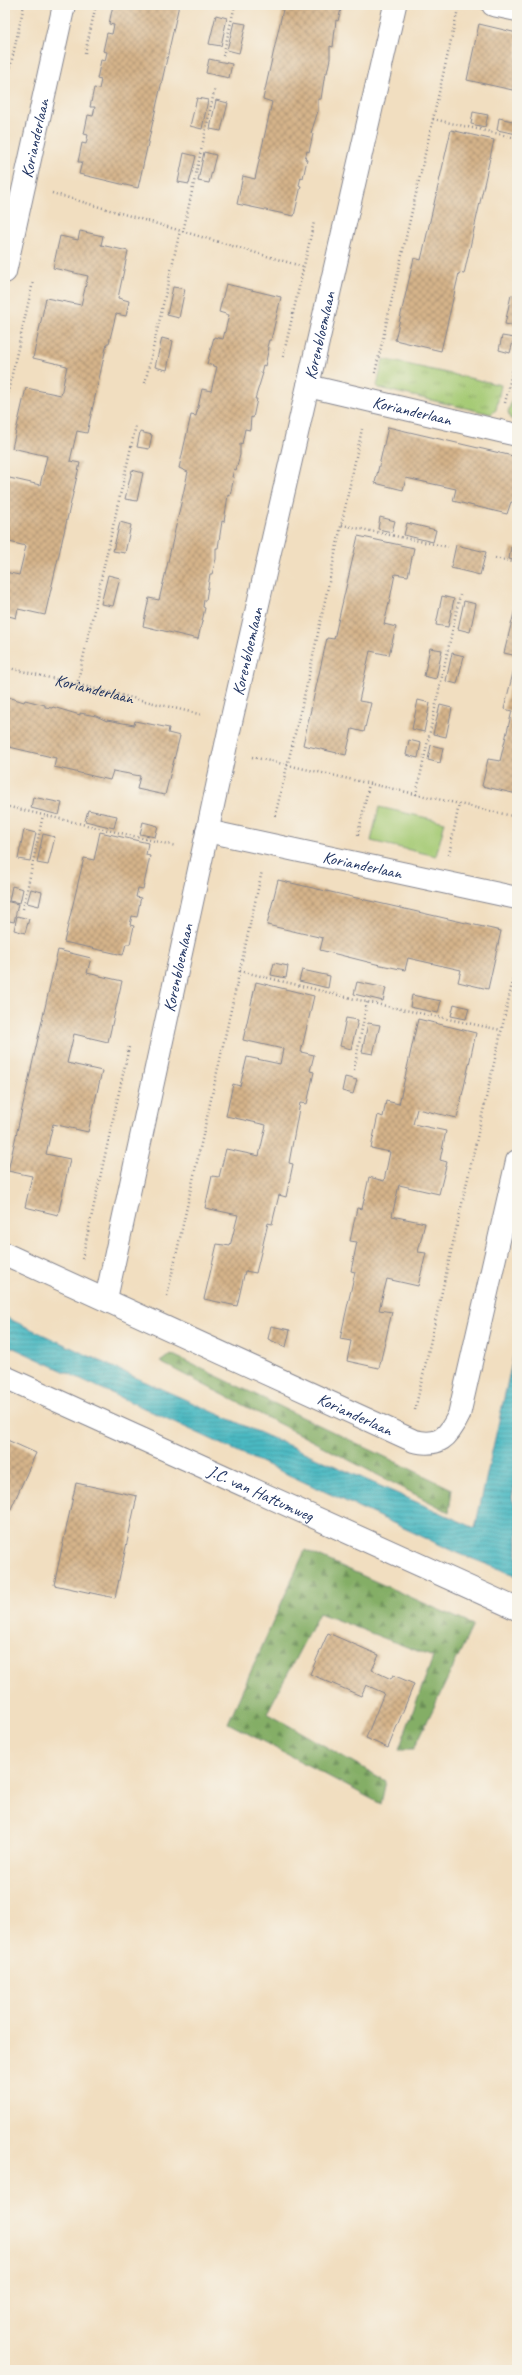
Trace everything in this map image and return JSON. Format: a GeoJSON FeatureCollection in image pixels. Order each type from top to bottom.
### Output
{"type":"FeatureCollection","features":[{"type":"Feature","properties":{"kind":"street","name":"Korianderlaan"},"geometry":{"type":"LineString","coordinates":[[5,272],[64,5]]}},
{"type":"Feature","properties":{"kind":"street","name":"Korenbloemlaan"},"geometry":{"type":"LineString","coordinates":[[106,1299],[231,722],[395,5]]}},
{"type":"Feature","properties":{"kind":"street"},"geometry":{"type":"LineString","coordinates":[[493,5],[517,10]]}},
{"type":"Feature","properties":{"kind":"street","name":"Korianderlaan"},"geometry":{"type":"LineString","coordinates":[[308,386],[508,433]]}},
{"type":"Feature","properties":{"kind":"street","name":"Korianderlaan"},"geometry":{"type":"LineString","coordinates":[[205,839],[351,862],[517,898]]}},
{"type":"Feature","properties":{"kind":"street","name":"Korianderlaan"},"geometry":{"type":"LineString","coordinates":[[5,1254],[414,1441],[428,1444],[444,1439],[453,1428],[459,1415],[517,1161]]}},
{"type":"Feature","properties":{"kind":"street","name":"J.C. van Hattumweg"},"geometry":{"type":"LineString","coordinates":[[5,1377],[517,1609]]}},
{"type":"Feature","properties":{"kind":"path"},"geometry":{"type":"LineString","coordinates":[[5,90],[24,5]]}},
{"type":"Feature","properties":{"kind":"path"},"geometry":{"type":"LineString","coordinates":[[223,56],[235,5]]}},
{"type":"Feature","properties":{"kind":"path"},"geometry":{"type":"LineString","coordinates":[[145,383],[215,88]]}},
{"type":"Feature","properties":{"kind":"path"},"geometry":{"type":"LineString","coordinates":[[433,119],[517,138]]}},
{"type":"Feature","properties":{"kind":"path"},"geometry":{"type":"LineString","coordinates":[[24,186],[333,276]]}},
{"type":"Feature","properties":{"kind":"path"},"geometry":{"type":"LineString","coordinates":[[282,360],[314,220]]}},
{"type":"Feature","properties":{"kind":"path"},"geometry":{"type":"LineString","coordinates":[[508,433],[517,351]]}},
{"type":"Feature","properties":{"kind":"path"},"geometry":{"type":"LineString","coordinates":[[77,685],[136,425]]}},
{"type":"Feature","properties":{"kind":"path"},"geometry":{"type":"LineString","coordinates":[[342,525],[448,547]]}},
{"type":"Feature","properties":{"kind":"path"},"geometry":{"type":"LineString","coordinates":[[495,558],[517,563]]}},
{"type":"Feature","properties":{"kind":"path"},"geometry":{"type":"LineString","coordinates":[[416,795],[460,595]]}},
{"type":"Feature","properties":{"kind":"path","name":"Korianderlaan"},"geometry":{"type":"LineString","coordinates":[[5,667],[231,722]]}},
{"type":"Feature","properties":{"kind":"path"},"geometry":{"type":"LineString","coordinates":[[200,723],[204,707]]}},
{"type":"Feature","properties":{"kind":"path"},"geometry":{"type":"LineString","coordinates":[[225,751],[517,817]]}},
{"type":"Feature","properties":{"kind":"path"},"geometry":{"type":"LineString","coordinates":[[351,862],[369,784]]}},
{"type":"Feature","properties":{"kind":"path"},"geometry":{"type":"LineString","coordinates":[[444,882],[459,804]]}},
{"type":"Feature","properties":{"kind":"path"},"geometry":{"type":"LineString","coordinates":[[5,806],[174,845],[205,839]]}},
{"type":"Feature","properties":{"kind":"path"},"geometry":{"type":"LineString","coordinates":[[23,910],[43,815]]}},
{"type":"Feature","properties":{"kind":"path"},"geometry":{"type":"LineString","coordinates":[[172,853],[176,838]]}},
{"type":"Feature","properties":{"kind":"path"},"geometry":{"type":"LineString","coordinates":[[240,971],[367,1002],[501,1030]]}},
{"type":"Feature","properties":{"kind":"path"},"geometry":{"type":"LineString","coordinates":[[354,1070],[367,1002]]}},
{"type":"Feature","properties":{"kind":"path"},"geometry":{"type":"LineString","coordinates":[[75,1257],[82,1260],[130,1045]]}},
{"type":"Feature","properties":{"kind":"green space"},"geometry":{"type":"Polygon","coordinates":[[[383,359],[501,385],[496,410],[491,414],[379,388],[377,386],[383,359]]]}},
{"type":"Feature","properties":{"kind":"green space"},"geometry":{"type":"Polygon","coordinates":[[[517,383],[517,420],[511,419],[508,412],[517,383]]]}},
{"type":"Feature","properties":{"kind":"green space"},"geometry":{"type":"Polygon","coordinates":[[[379,807],[445,822],[436,856],[371,841],[379,807]]]}},
{"type":"Feature","properties":{"kind":"green space"},"geometry":{"type":"Polygon","coordinates":[[[171,1354],[452,1489],[449,1512],[160,1362],[171,1354]]]}},
{"type":"Feature","properties":{"kind":"green space"},"geometry":{"type":"Polygon","coordinates":[[[305,1550],[473,1625],[414,1749],[399,1749],[433,1657],[319,1613],[267,1713],[386,1781],[381,1804],[228,1723],[305,1550]]]}},
{"type":"Feature","properties":{"kind":"water"},"geometry":{"type":"Polygon","coordinates":[[[5,1317],[139,1379],[475,1528],[517,1340],[517,1473],[512,1498],[517,1511],[517,1576],[460,1554],[5,1344],[5,1317]]]}},
{"type":"Feature","properties":{"kind":"building"},"geometry":{"type":"Polygon","coordinates":[[[113,5],[179,5],[138,188],[79,174],[82,162],[78,162],[82,143],[86,144],[88,135],[84,134],[88,115],[93,116],[95,107],[90,107],[94,88],[99,89],[101,80],[97,79],[101,60],[105,61],[107,52],[103,51],[107,33],[112,34],[114,25],[109,24],[113,5]]]}},
{"type":"Feature","properties":{"kind":"building"},"geometry":{"type":"Polygon","coordinates":[[[284,5],[342,5],[338,21],[336,20],[333,47],[330,46],[330,59],[327,73],[325,73],[321,99],[318,99],[318,111],[311,133],[313,134],[309,152],[307,151],[305,159],[307,160],[303,178],[301,177],[299,185],[301,186],[294,216],[237,204],[243,176],[255,179],[272,102],[263,99],[284,5]]]}},
{"type":"Feature","properties":{"kind":"building"},"geometry":{"type":"Polygon","coordinates":[[[216,15],[227,18],[221,46],[209,44],[216,15]]]}},
{"type":"Feature","properties":{"kind":"building"},"geometry":{"type":"Polygon","coordinates":[[[234,22],[246,24],[239,53],[227,50],[234,22]]]}},
{"type":"Feature","properties":{"kind":"building"},"geometry":{"type":"Polygon","coordinates":[[[479,24],[517,33],[517,91],[467,80],[479,24]]]}},
{"type":"Feature","properties":{"kind":"building"},"geometry":{"type":"Polygon","coordinates":[[[209,59],[232,64],[229,78],[206,73],[209,59]]]}},
{"type":"Feature","properties":{"kind":"building"},"geometry":{"type":"Polygon","coordinates":[[[197,98],[208,100],[202,129],[190,126],[197,98]]]}},
{"type":"Feature","properties":{"kind":"building"},"geometry":{"type":"Polygon","coordinates":[[[216,100],[228,103],[221,131],[210,129],[216,100]]]}},
{"type":"Feature","properties":{"kind":"building"},"geometry":{"type":"Polygon","coordinates":[[[473,112],[488,115],[485,127],[471,124],[473,112]]]}},
{"type":"Feature","properties":{"kind":"building"},"geometry":{"type":"Polygon","coordinates":[[[499,118],[517,122],[517,134],[497,130],[499,118]]]}},
{"type":"Feature","properties":{"kind":"building"},"geometry":{"type":"Polygon","coordinates":[[[451,130],[494,140],[464,274],[459,273],[441,351],[395,340],[414,258],[421,260],[451,130]]]}},
{"type":"Feature","properties":{"kind":"building"},"geometry":{"type":"Polygon","coordinates":[[[204,152],[216,155],[209,183],[198,181],[204,152]]]}},
{"type":"Feature","properties":{"kind":"building"},"geometry":{"type":"Polygon","coordinates":[[[184,153],[196,156],[189,184],[178,182],[184,153]]]}},
{"type":"Feature","properties":{"kind":"building"},"geometry":{"type":"Polygon","coordinates":[[[80,231],[103,236],[101,245],[128,251],[118,298],[129,301],[126,316],[116,314],[109,343],[107,343],[87,433],[77,431],[70,461],[80,463],[45,615],[18,609],[16,618],[5,615],[5,572],[19,575],[26,546],[5,541],[5,477],[40,485],[47,456],[12,448],[26,388],[61,395],[67,366],[33,358],[46,298],[81,305],[88,276],[53,268],[60,236],[78,240],[80,231]]]}},
{"type":"Feature","properties":{"kind":"building"},"geometry":{"type":"Polygon","coordinates":[[[226,284],[281,297],[271,340],[269,340],[267,347],[269,347],[255,399],[257,399],[253,418],[251,417],[250,430],[245,429],[242,444],[240,443],[240,455],[236,470],[234,469],[232,477],[234,477],[230,496],[228,495],[224,522],[222,521],[218,548],[216,548],[216,559],[212,574],[210,574],[206,600],[204,600],[203,607],[205,608],[198,639],[143,626],[149,598],[159,600],[165,575],[188,472],[179,468],[191,415],[196,416],[202,389],[211,391],[217,367],[207,364],[214,337],[223,339],[229,315],[219,312],[226,284]]]}},
{"type":"Feature","properties":{"kind":"building"},"geometry":{"type":"Polygon","coordinates":[[[173,287],[185,289],[179,318],[167,315],[173,287]]]}},
{"type":"Feature","properties":{"kind":"building"},"geometry":{"type":"Polygon","coordinates":[[[511,295],[517,296],[516,326],[505,324],[511,295]]]}},
{"type":"Feature","properties":{"kind":"building"},"geometry":{"type":"Polygon","coordinates":[[[502,336],[514,338],[510,353],[499,350],[502,336]]]}},
{"type":"Feature","properties":{"kind":"building"},"geometry":{"type":"Polygon","coordinates":[[[162,338],[173,341],[167,370],[155,367],[162,338]]]}},
{"type":"Feature","properties":{"kind":"building"},"geometry":{"type":"Polygon","coordinates":[[[388,427],[517,457],[517,503],[511,502],[507,514],[453,501],[456,489],[406,478],[403,490],[375,483],[388,427]]]}},
{"type":"Feature","properties":{"kind":"building"},"geometry":{"type":"Polygon","coordinates":[[[140,432],[152,435],[149,449],[137,447],[140,432]]]}},
{"type":"Feature","properties":{"kind":"building"},"geometry":{"type":"Polygon","coordinates":[[[132,470],[143,473],[137,501],[125,499],[132,470]]]}},
{"type":"Feature","properties":{"kind":"building"},"geometry":{"type":"Polygon","coordinates":[[[380,517],[395,521],[392,532],[378,529],[380,517]]]}},
{"type":"Feature","properties":{"kind":"building"},"geometry":{"type":"Polygon","coordinates":[[[120,522],[131,525],[125,553],[113,551],[120,522]]]}},
{"type":"Feature","properties":{"kind":"building"},"geometry":{"type":"Polygon","coordinates":[[[407,523],[436,530],[433,542],[404,535],[407,523]]]}},
{"type":"Feature","properties":{"kind":"building"},"geometry":{"type":"Polygon","coordinates":[[[358,536],[414,548],[408,576],[395,574],[384,624],[396,627],[389,655],[370,651],[359,701],[371,703],[364,732],[352,729],[346,755],[303,745],[327,638],[334,639],[358,536]]]}},
{"type":"Feature","properties":{"kind":"building"},"geometry":{"type":"Polygon","coordinates":[[[456,545],[486,552],[480,575],[451,568],[456,545]]]}},
{"type":"Feature","properties":{"kind":"building"},"geometry":{"type":"Polygon","coordinates":[[[511,547],[517,549],[517,561],[509,559],[511,547]]]}},
{"type":"Feature","properties":{"kind":"building"},"geometry":{"type":"Polygon","coordinates":[[[108,575],[120,578],[113,606],[101,604],[108,575]]]}},
{"type":"Feature","properties":{"kind":"building"},"geometry":{"type":"Polygon","coordinates":[[[442,596],[454,599],[448,627],[436,625],[442,596]]]}},
{"type":"Feature","properties":{"kind":"building"},"geometry":{"type":"Polygon","coordinates":[[[464,601],[476,604],[470,632],[458,629],[464,601]]]}},
{"type":"Feature","properties":{"kind":"building"},"geometry":{"type":"Polygon","coordinates":[[[517,601],[517,656],[504,653],[517,601]]]}},
{"type":"Feature","properties":{"kind":"building"},"geometry":{"type":"Polygon","coordinates":[[[430,648],[442,650],[436,679],[424,676],[430,648]]]}},
{"type":"Feature","properties":{"kind":"building"},"geometry":{"type":"Polygon","coordinates":[[[452,653],[464,656],[457,684],[446,681],[452,653]]]}},
{"type":"Feature","properties":{"kind":"building"},"geometry":{"type":"Polygon","coordinates":[[[517,657],[517,794],[482,786],[488,759],[500,761],[512,711],[504,709],[517,657]]]}},
{"type":"Feature","properties":{"kind":"building"},"geometry":{"type":"Polygon","coordinates":[[[5,696],[80,715],[80,713],[96,716],[107,721],[134,725],[135,721],[169,728],[168,733],[180,736],[165,795],[137,789],[140,776],[113,771],[110,780],[54,767],[56,758],[5,746],[5,696]]]}},
{"type":"Feature","properties":{"kind":"building"},"geometry":{"type":"Polygon","coordinates":[[[418,700],[430,703],[424,732],[412,729],[418,700]]]}},
{"type":"Feature","properties":{"kind":"building"},"geometry":{"type":"Polygon","coordinates":[[[440,705],[452,708],[446,737],[433,734],[440,705]]]}},
{"type":"Feature","properties":{"kind":"building"},"geometry":{"type":"Polygon","coordinates":[[[409,740],[421,743],[418,758],[406,755],[409,740]]]}},
{"type":"Feature","properties":{"kind":"building"},"geometry":{"type":"Polygon","coordinates":[[[431,745],[443,748],[440,763],[428,760],[431,745]]]}},
{"type":"Feature","properties":{"kind":"building"},"geometry":{"type":"Polygon","coordinates":[[[33,797],[62,803],[59,815],[31,808],[33,797]]]}},
{"type":"Feature","properties":{"kind":"building"},"geometry":{"type":"Polygon","coordinates":[[[88,810],[117,816],[114,828],[85,821],[88,810]]]}},
{"type":"Feature","properties":{"kind":"building"},"geometry":{"type":"Polygon","coordinates":[[[143,822],[158,826],[155,837],[140,834],[143,822]]]}},
{"type":"Feature","properties":{"kind":"building"},"geometry":{"type":"Polygon","coordinates":[[[24,830],[36,833],[30,861],[18,859],[24,830]]]}},
{"type":"Feature","properties":{"kind":"building"},"geometry":{"type":"Polygon","coordinates":[[[100,832],[148,843],[146,855],[150,856],[143,889],[138,888],[136,897],[141,898],[137,917],[132,916],[130,925],[134,926],[130,944],[126,944],[123,955],[64,942],[84,858],[94,860],[100,832]]]}},
{"type":"Feature","properties":{"kind":"building"},"geometry":{"type":"Polygon","coordinates":[[[43,834],[55,837],[48,865],[37,863],[43,834]]]}},
{"type":"Feature","properties":{"kind":"building"},"geometry":{"type":"Polygon","coordinates":[[[278,880],[501,931],[488,989],[458,982],[461,970],[408,958],[405,970],[376,964],[320,950],[323,938],[267,925],[278,880]]]}},
{"type":"Feature","properties":{"kind":"building"},"geometry":{"type":"Polygon","coordinates":[[[12,886],[23,889],[20,903],[9,901],[12,886]]]}},
{"type":"Feature","properties":{"kind":"building"},"geometry":{"type":"Polygon","coordinates":[[[31,889],[42,892],[39,906],[27,903],[31,889]]]}},
{"type":"Feature","properties":{"kind":"building"},"geometry":{"type":"Polygon","coordinates":[[[5,901],[18,904],[14,922],[5,920],[5,901]]]}},
{"type":"Feature","properties":{"kind":"building"},"geometry":{"type":"Polygon","coordinates":[[[17,916],[29,919],[25,933],[14,930],[17,916]]]}},
{"type":"Feature","properties":{"kind":"building"},"geometry":{"type":"Polygon","coordinates":[[[58,950],[91,958],[87,973],[122,981],[108,1042],[74,1034],[67,1063],[102,1071],[88,1132],[53,1124],[46,1154],[70,1159],[58,1215],[25,1207],[32,1176],[8,1171],[58,950]]]}},
{"type":"Feature","properties":{"kind":"building"},"geometry":{"type":"Polygon","coordinates":[[[274,963],[288,966],[286,978],[271,975],[274,963]]]}},
{"type":"Feature","properties":{"kind":"building"},"geometry":{"type":"Polygon","coordinates":[[[302,970],[330,976],[328,988],[299,981],[302,970]]]}},
{"type":"Feature","properties":{"kind":"building"},"geometry":{"type":"Polygon","coordinates":[[[256,982],[314,996],[301,1052],[314,1055],[310,1071],[314,1072],[307,1104],[300,1103],[289,1163],[293,1164],[286,1197],[279,1195],[272,1224],[268,1223],[256,1273],[245,1271],[237,1306],[204,1299],[217,1244],[230,1246],[238,1215],[205,1208],[212,1176],[219,1177],[226,1149],[259,1156],[266,1125],[226,1116],[233,1084],[240,1086],[247,1057],[280,1064],[283,1049],[243,1040],[256,982]]]}},
{"type":"Feature","properties":{"kind":"building"},"geometry":{"type":"Polygon","coordinates":[[[357,982],[386,988],[383,1001],[354,994],[357,982]]]}},
{"type":"Feature","properties":{"kind":"building"},"geometry":{"type":"Polygon","coordinates":[[[412,995],[441,1001],[438,1013],[410,1007],[412,995]]]}},
{"type":"Feature","properties":{"kind":"building"},"geometry":{"type":"Polygon","coordinates":[[[454,1004],[469,1008],[466,1019],[451,1016],[454,1004]]]}},
{"type":"Feature","properties":{"kind":"building"},"geometry":{"type":"Polygon","coordinates":[[[346,1018],[358,1020],[351,1049],[340,1046],[346,1018]]]}},
{"type":"Feature","properties":{"kind":"building"},"geometry":{"type":"Polygon","coordinates":[[[418,1019],[476,1033],[457,1118],[417,1109],[413,1124],[446,1131],[440,1160],[447,1162],[439,1194],[399,1185],[392,1216],[425,1223],[418,1252],[426,1253],[418,1286],[387,1279],[379,1310],[392,1312],[379,1368],[347,1361],[351,1341],[340,1339],[355,1272],[351,1271],[357,1242],[350,1241],[357,1208],[362,1209],[369,1177],[384,1181],[390,1152],[371,1148],[378,1115],[383,1117],[386,1101],[399,1104],[418,1019]]]}},
{"type":"Feature","properties":{"kind":"building"},"geometry":{"type":"Polygon","coordinates":[[[368,1023],[380,1025],[373,1054],[362,1052],[368,1023]]]}},
{"type":"Feature","properties":{"kind":"building"},"geometry":{"type":"Polygon","coordinates":[[[345,1077],[357,1080],[353,1094],[342,1091],[345,1077]]]}},
{"type":"Feature","properties":{"kind":"building"},"geometry":{"type":"Polygon","coordinates":[[[271,1326],[290,1330],[286,1347],[268,1339],[271,1326]]]}},
{"type":"Feature","properties":{"kind":"building"},"geometry":{"type":"Polygon","coordinates":[[[5,1439],[36,1453],[10,1511],[5,1508],[5,1439]]]}},
{"type":"Feature","properties":{"kind":"building"},"geometry":{"type":"Polygon","coordinates":[[[76,1483],[137,1496],[115,1598],[54,1585],[76,1483]]]}},
{"type":"Feature","properties":{"kind":"building"},"geometry":{"type":"Polygon","coordinates":[[[328,1633],[379,1655],[372,1670],[391,1679],[393,1675],[414,1684],[388,1748],[366,1738],[384,1693],[366,1685],[361,1696],[310,1674],[328,1633]]]}}]}
